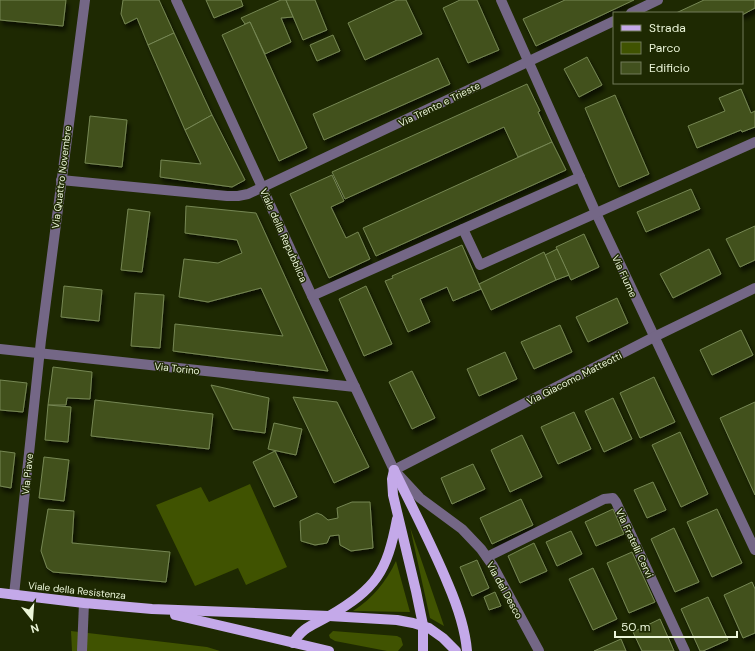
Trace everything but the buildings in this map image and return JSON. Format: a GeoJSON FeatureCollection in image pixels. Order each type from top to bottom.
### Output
{"type":"FeatureCollection","features":[{"type":"Feature","properties":{"kind":"main road"},"geometry":{"type":"LineString","coordinates":[[394,470],[392,484],[393,495],[423,625],[423,651]]}},
{"type":"Feature","properties":{"kind":"main road"},"geometry":{"type":"LineString","coordinates":[[394,470],[440,565],[459,614],[464,630],[467,651]]}},
{"type":"Feature","properties":{"kind":"main road"},"geometry":{"type":"LineString","coordinates":[[293,643],[299,633],[303,630],[329,616],[363,593],[379,574],[390,551],[398,515]]}},
{"type":"Feature","properties":{"kind":"main road","name":"Viale della Resistenza"},"geometry":{"type":"LineString","coordinates":[[0,593],[152,610]]}},
{"type":"Feature","properties":{"kind":"main road"},"geometry":{"type":"LineString","coordinates":[[152,610],[329,616],[397,620],[423,625],[429,628],[443,638],[456,651]]}},
{"type":"Feature","properties":{"kind":"main road"},"geometry":{"type":"LineString","coordinates":[[152,610],[328,651]]}},
{"type":"Feature","properties":{"kind":"main road"},"geometry":{"type":"LineString","coordinates":[[293,643],[304,651]]}},
{"type":"Feature","properties":{"kind":"street","name":"Via Quattro Novembre"},"geometry":{"type":"LineString","coordinates":[[40,354],[85,0]]}},
{"type":"Feature","properties":{"kind":"street","name":"Viale della Repubblica"},"geometry":{"type":"LineString","coordinates":[[176,0],[394,470]]}},
{"type":"Feature","properties":{"kind":"street","name":"Via Fiume"},"geometry":{"type":"LineString","coordinates":[[501,0],[596,213],[755,550]]}},
{"type":"Feature","properties":{"kind":"street"},"geometry":{"type":"LineString","coordinates":[[633,12],[658,0]]}},
{"type":"Feature","properties":{"kind":"street","name":"Via Trento e Trieste"},"geometry":{"type":"LineString","coordinates":[[61,180],[227,196],[248,194],[613,21]]}},
{"type":"Feature","properties":{"kind":"street"},"geometry":{"type":"LineString","coordinates":[[463,229],[480,265],[755,142]]}},
{"type":"Feature","properties":{"kind":"street"},"geometry":{"type":"LineString","coordinates":[[312,296],[580,177]]}},
{"type":"Feature","properties":{"kind":"street","name":"Via Giacomo Matteotti"},"geometry":{"type":"LineString","coordinates":[[394,470],[654,337],[755,288]]}},
{"type":"Feature","properties":{"kind":"street","name":"Via Torino"},"geometry":{"type":"LineString","coordinates":[[0,349],[355,387]]}},
{"type":"Feature","properties":{"kind":"street","name":"Via Piave"},"geometry":{"type":"LineString","coordinates":[[14,595],[40,354]]}},
{"type":"Feature","properties":{"kind":"street","name":"Via del Desco"},"geometry":{"type":"LineString","coordinates":[[394,470],[420,498],[462,529],[487,557],[539,651]]}},
{"type":"Feature","properties":{"kind":"street","name":"Via Fratelli Cervi"},"geometry":{"type":"LineString","coordinates":[[487,557],[604,499],[613,498],[685,651]]}},
{"type":"Feature","properties":{"kind":"street"},"geometry":{"type":"LineString","coordinates":[[82,651],[84,603]]}},
{"type":"Feature","properties":{"kind":"green space"},"geometry":{"type":"Polygon","coordinates":[[[250,484],[287,567],[246,585],[238,568],[195,586],[156,505],[201,487],[209,502],[250,484]]]}},
{"type":"Feature","properties":{"kind":"green space"},"geometry":{"type":"Polygon","coordinates":[[[410,527],[444,626],[430,618],[410,527]]]}},
{"type":"Feature","properties":{"kind":"green space"},"geometry":{"type":"Polygon","coordinates":[[[396,561],[410,612],[353,611],[373,595],[388,576],[396,561]]]}},
{"type":"Feature","properties":{"kind":"green space"},"geometry":{"type":"Polygon","coordinates":[[[71,631],[207,647],[220,651],[72,651],[71,631]]]}},
{"type":"Feature","properties":{"kind":"green space"},"geometry":{"type":"Polygon","coordinates":[[[333,631],[397,636],[401,638],[403,645],[398,651],[387,651],[335,641],[330,638],[329,635],[333,631]]]}}]}
